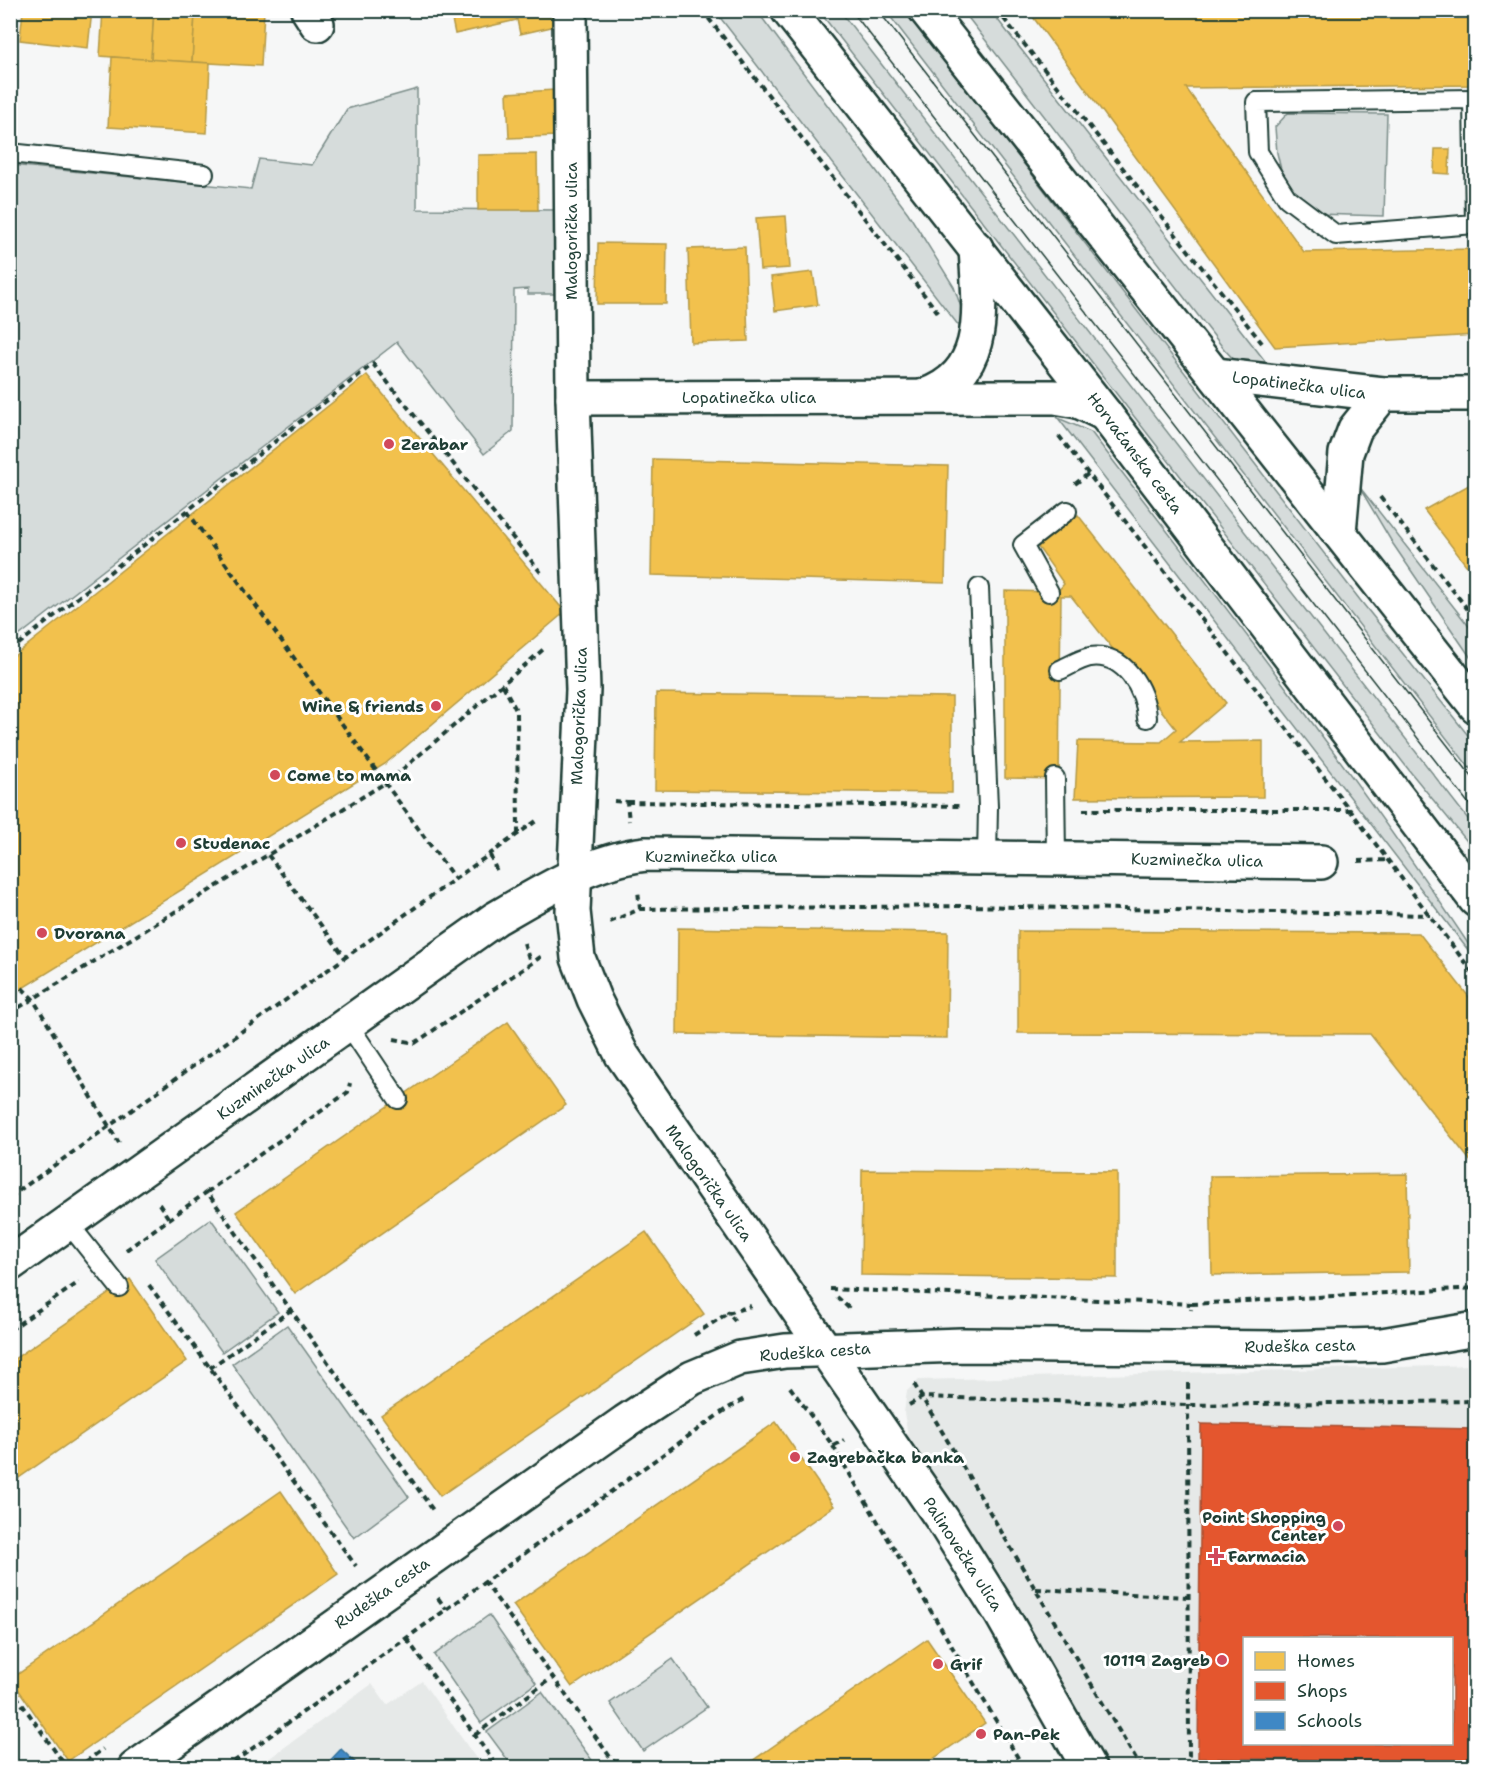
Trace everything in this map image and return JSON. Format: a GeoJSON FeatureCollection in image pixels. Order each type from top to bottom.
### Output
{"type":"FeatureCollection","features":[{"type":"Feature","properties":{"kind":"street","name":"Malogorička ulica"},"geometry":{"type":"LineString","coordinates":[[570,10],[573,398],[583,690],[575,875],[575,938],[578,958],[594,999],[622,1055],[825,1349]]}},
{"type":"Feature","properties":{"kind":"street","name":"Horvaćanska cesta"},"geometry":{"type":"LineString","coordinates":[[788,10],[1105,414],[1476,900]]}},
{"type":"Feature","properties":{"kind":"street"},"geometry":{"type":"LineString","coordinates":[[926,10],[1476,705]]}},
{"type":"Feature","properties":{"kind":"street","name":"Lopatinečka ulica"},"geometry":{"type":"LineString","coordinates":[[924,396],[943,389],[962,372],[973,348],[980,312],[976,248]]}},
{"type":"Feature","properties":{"kind":"street","name":"Lopatinečka ulica"},"geometry":{"type":"LineString","coordinates":[[1215,375],[1383,394],[1476,394]]}},
{"type":"Feature","properties":{"kind":"street","name":"Lopatinečka ulica"},"geometry":{"type":"LineString","coordinates":[[1339,532],[1346,453],[1355,429],[1383,394]]}},
{"type":"Feature","properties":{"kind":"street","name":"Lopatinečka ulica"},"geometry":{"type":"LineString","coordinates":[[573,398],[1055,397],[1078,401],[1105,414]]}},
{"type":"Feature","properties":{"kind":"street","name":"Kuzminečka ulica"},"geometry":{"type":"LineString","coordinates":[[10,1264],[495,919],[575,875],[633,856],[1321,861]]}},
{"type":"Feature","properties":{"kind":"street","name":"Rudeška cesta"},"geometry":{"type":"LineString","coordinates":[[135,1767],[625,1422],[692,1378],[740,1358],[785,1351],[973,1344],[1280,1348],[1382,1345],[1476,1329]]}},
{"type":"Feature","properties":{"kind":"street","name":"Palinovečka ulica"},"geometry":{"type":"LineString","coordinates":[[825,1349],[942,1519],[1002,1615],[1089,1767]]}},
{"type":"Feature","properties":{"kind":"lane"},"geometry":{"type":"LineString","coordinates":[[1474,99],[1475,224],[1336,234],[1287,198],[1258,152],[1256,102],[1474,99]]}},
{"type":"Feature","properties":{"kind":"lane"},"geometry":{"type":"LineString","coordinates":[[10,153],[204,174]]}},
{"type":"Feature","properties":{"kind":"lane"},"geometry":{"type":"LineString","coordinates":[[1049,592],[1023,545],[1067,511]]}},
{"type":"Feature","properties":{"kind":"lane"},"geometry":{"type":"LineString","coordinates":[[979,588],[988,807],[987,858]]}},
{"type":"Feature","properties":{"kind":"lane"},"geometry":{"type":"LineString","coordinates":[[1060,670],[1090,657],[1108,659],[1122,666],[1143,695],[1147,718]]}},
{"type":"Feature","properties":{"kind":"lane"},"geometry":{"type":"LineString","coordinates":[[1055,778],[1056,859]]}},
{"type":"Feature","properties":{"kind":"lane"},"geometry":{"type":"LineString","coordinates":[[348,1024],[398,1099]]}},
{"type":"Feature","properties":{"kind":"lane"},"geometry":{"type":"LineString","coordinates":[[68,1223],[119,1287]]}},
{"type":"Feature","properties":{"kind":"path"},"geometry":{"type":"LineString","coordinates":[[702,10],[945,320]]}},
{"type":"Feature","properties":{"kind":"path"},"geometry":{"type":"LineString","coordinates":[[997,10],[1264,346]]}},
{"type":"Feature","properties":{"kind":"path"},"geometry":{"type":"LineString","coordinates":[[10,651],[373,364],[549,583]]}},
{"type":"Feature","properties":{"kind":"path"},"geometry":{"type":"LineString","coordinates":[[1054,430],[1476,977]]}},
{"type":"Feature","properties":{"kind":"path"},"geometry":{"type":"LineString","coordinates":[[1375,490],[1476,620]]}},
{"type":"Feature","properties":{"kind":"path"},"geometry":{"type":"LineString","coordinates":[[187,511],[455,879]]}},
{"type":"Feature","properties":{"kind":"path"},"geometry":{"type":"LineString","coordinates":[[10,1013],[384,784],[551,643]]}},
{"type":"Feature","properties":{"kind":"path"},"geometry":{"type":"LineString","coordinates":[[503,685],[517,712],[518,834]]}},
{"type":"Feature","properties":{"kind":"path"},"geometry":{"type":"LineString","coordinates":[[608,801],[627,802],[640,909]]}},
{"type":"Feature","properties":{"kind":"path"},"geometry":{"type":"LineString","coordinates":[[10,1197],[546,814]]}},
{"type":"Feature","properties":{"kind":"path"},"geometry":{"type":"LineString","coordinates":[[268,855],[345,957]]}},
{"type":"Feature","properties":{"kind":"path"},"geometry":{"type":"LineString","coordinates":[[10,1330],[348,1092],[354,1069],[395,1038],[415,1043],[530,962],[575,938],[640,909],[967,906],[1430,915]]}},
{"type":"Feature","properties":{"kind":"path"},"geometry":{"type":"LineString","coordinates":[[22,988],[33,999],[138,1173],[169,1219]]}},
{"type":"Feature","properties":{"kind":"path"},"geometry":{"type":"LineString","coordinates":[[207,1191],[436,1514]]}},
{"type":"Feature","properties":{"kind":"path"},"geometry":{"type":"LineString","coordinates":[[124,1251],[131,1260]]}},
{"type":"Feature","properties":{"kind":"path"},"geometry":{"type":"LineString","coordinates":[[144,1278],[358,1569]]}},
{"type":"Feature","properties":{"kind":"path"},"geometry":{"type":"LineString","coordinates":[[1192,1304],[1476,1288]]}},
{"type":"Feature","properties":{"kind":"path"},"geometry":{"type":"LineString","coordinates":[[210,1368],[291,1310]]}},
{"type":"Feature","properties":{"kind":"path"},"geometry":{"type":"LineString","coordinates":[[225,1767],[725,1410],[747,1397]]}},
{"type":"Feature","properties":{"kind":"path"},"geometry":{"type":"LineString","coordinates":[[923,1397],[1141,1767]]}},
{"type":"Feature","properties":{"kind":"path"},"geometry":{"type":"LineString","coordinates":[[1189,1767],[1188,1405],[1476,1401]]}},
{"type":"Feature","properties":{"kind":"path"},"geometry":{"type":"LineString","coordinates":[[833,1446],[1024,1767]]}},
{"type":"Feature","properties":{"kind":"path"},"geometry":{"type":"LineString","coordinates":[[484,1581],[618,1767]]}},
{"type":"Feature","properties":{"kind":"path"},"geometry":{"type":"LineString","coordinates":[[1035,1589],[1188,1597]]}},
{"type":"Feature","properties":{"kind":"path"},"geometry":{"type":"LineString","coordinates":[[406,1638],[498,1767]]}},
{"type":"Feature","properties":{"kind":"path"},"geometry":{"type":"LineString","coordinates":[[475,1735],[553,1677]]}},
{"type":"Feature","properties":{"kind":"path"},"geometry":{"type":"LineString","coordinates":[[10,1687],[67,1767]]}},
{"type":"Feature","properties":{"kind":"path"},"geometry":{"type":"LineString","coordinates":[[48,1767],[62,1761]]}},
{"type":"Feature","properties":{"kind":"shaded area"},"geometry":{"type":"Polygon","coordinates":[[[715,11],[757,11],[908,213],[954,287],[963,313],[962,330],[715,11]]]}},
{"type":"Feature","properties":{"kind":"shaded area"},"geometry":{"type":"Polygon","coordinates":[[[819,11],[840,11],[1475,828],[1475,851],[1412,774],[819,11]]]}},
{"type":"Feature","properties":{"kind":"shaded area"},"geometry":{"type":"Polygon","coordinates":[[[886,11],[906,11],[1360,600],[1475,744],[1475,775],[886,11]]]}},
{"type":"Feature","properties":{"kind":"shaded area"},"geometry":{"type":"Polygon","coordinates":[[[963,11],[991,11],[1276,375],[1238,364],[1224,349],[963,11]]]}},
{"type":"Feature","properties":{"kind":"shaded area"},"geometry":{"type":"Polygon","coordinates":[[[417,89],[417,209],[557,210],[554,294],[528,294],[528,289],[514,290],[513,431],[484,454],[397,342],[11,642],[11,165],[251,189],[259,159],[312,165],[347,109],[417,89]]]}},
{"type":"Feature","properties":{"kind":"shaded area"},"geometry":{"type":"Polygon","coordinates":[[[1288,113],[1387,114],[1384,216],[1316,214],[1283,178],[1277,153],[1275,127],[1288,113]]]}},
{"type":"Feature","properties":{"kind":"shaded area"},"geometry":{"type":"Polygon","coordinates":[[[1058,418],[1091,432],[1336,755],[1430,887],[1475,954],[1475,959],[1058,418]]]}},
{"type":"Feature","properties":{"kind":"shaded area"},"geometry":{"type":"Polygon","coordinates":[[[1358,485],[1475,634],[1475,664],[1393,544],[1358,485]]]}},
{"type":"Feature","properties":{"kind":"shaded area"},"geometry":{"type":"Polygon","coordinates":[[[211,1219],[278,1312],[222,1352],[155,1259],[211,1219]]]}},
{"type":"Feature","properties":{"kind":"shaded area"},"geometry":{"type":"Polygon","coordinates":[[[287,1325],[409,1497],[354,1538],[232,1364],[287,1325]]]}},
{"type":"Feature","properties":{"kind":"shaded area"},"geometry":{"type":"Polygon","coordinates":[[[1475,1365],[1475,1767],[1102,1767],[909,1440],[904,1413],[907,1391],[919,1380],[1475,1365]]]}},
{"type":"Feature","properties":{"kind":"shaded area"},"geometry":{"type":"Polygon","coordinates":[[[489,1615],[536,1683],[481,1723],[434,1655],[489,1615]]]}},
{"type":"Feature","properties":{"kind":"shaded area"},"geometry":{"type":"Polygon","coordinates":[[[673,1659],[707,1707],[643,1751],[610,1703],[673,1659]]]}},
{"type":"Feature","properties":{"kind":"shaded area"},"geometry":{"type":"Polygon","coordinates":[[[422,1681],[482,1767],[256,1768],[372,1684],[387,1705],[422,1681]]]}},
{"type":"Feature","properties":{"kind":"shaded area"},"geometry":{"type":"Polygon","coordinates":[[[542,1692],[597,1767],[513,1767],[487,1732],[542,1692]]]}},
{"type":"Feature","properties":{"kind":"building: Homes"},"geometry":{"type":"Polygon","coordinates":[[[23,10],[92,10],[88,48],[20,40],[23,10]]]}},
{"type":"Feature","properties":{"kind":"building: Homes"},"geometry":{"type":"Polygon","coordinates":[[[103,10],[154,10],[151,60],[100,56],[103,10]]]}},
{"type":"Feature","properties":{"kind":"building: Homes"},"geometry":{"type":"Polygon","coordinates":[[[154,10],[183,10],[182,15],[195,15],[192,62],[151,60],[154,10]]]}},
{"type":"Feature","properties":{"kind":"building: Homes"},"geometry":{"type":"Polygon","coordinates":[[[218,10],[264,11],[261,66],[192,62],[195,15],[218,17],[218,10]]]}},
{"type":"Feature","properties":{"kind":"building: Homes"},"geometry":{"type":"Polygon","coordinates":[[[450,10],[515,10],[517,20],[455,34],[450,10]]]}},
{"type":"Feature","properties":{"kind":"building: Homes"},"geometry":{"type":"Polygon","coordinates":[[[515,10],[562,10],[565,24],[520,34],[515,10]]]}},
{"type":"Feature","properties":{"kind":"building: Homes"},"geometry":{"type":"Polygon","coordinates":[[[1041,10],[1476,10],[1476,85],[1186,88],[1304,252],[1476,249],[1476,335],[1275,347],[1033,17],[1041,10]]]}},
{"type":"Feature","properties":{"kind":"building: Homes"},"geometry":{"type":"Polygon","coordinates":[[[112,57],[210,63],[207,133],[108,127],[112,57]]]}},
{"type":"Feature","properties":{"kind":"building: Homes"},"geometry":{"type":"Polygon","coordinates":[[[554,90],[557,136],[509,138],[507,93],[554,90]]]}},
{"type":"Feature","properties":{"kind":"building: Homes"},"geometry":{"type":"Polygon","coordinates":[[[1435,149],[1450,149],[1449,174],[1434,173],[1435,149]]]}},
{"type":"Feature","properties":{"kind":"building: Homes"},"geometry":{"type":"Polygon","coordinates":[[[537,154],[538,210],[478,210],[478,155],[537,154]]]}},
{"type":"Feature","properties":{"kind":"building: Homes"},"geometry":{"type":"Polygon","coordinates":[[[786,216],[790,268],[760,270],[756,218],[786,216]]]}},
{"type":"Feature","properties":{"kind":"building: Homes"},"geometry":{"type":"Polygon","coordinates":[[[598,243],[667,244],[666,304],[597,304],[598,243]]]}},
{"type":"Feature","properties":{"kind":"building: Homes"},"geometry":{"type":"Polygon","coordinates":[[[745,247],[748,341],[691,343],[688,249],[745,247]]]}},
{"type":"Feature","properties":{"kind":"building: Homes"},"geometry":{"type":"Polygon","coordinates":[[[813,272],[818,305],[775,311],[771,277],[813,272]]]}},
{"type":"Feature","properties":{"kind":"building: Homes"},"geometry":{"type":"Polygon","coordinates":[[[367,375],[565,612],[385,764],[10,996],[10,659],[367,375]]]}},
{"type":"Feature","properties":{"kind":"building: Homes"},"geometry":{"type":"Polygon","coordinates":[[[653,459],[948,466],[945,583],[651,575],[653,459]]]}},
{"type":"Feature","properties":{"kind":"building: Homes"},"geometry":{"type":"Polygon","coordinates":[[[1476,481],[1476,578],[1424,510],[1476,481]]]}},
{"type":"Feature","properties":{"kind":"building: Homes"},"geometry":{"type":"Polygon","coordinates":[[[1078,515],[1226,703],[1180,742],[1263,741],[1263,797],[1075,798],[1078,741],[1161,742],[1176,729],[1071,596],[1061,596],[1059,779],[1005,778],[1005,591],[1057,592],[1064,584],[1038,547],[1078,515]]]}},
{"type":"Feature","properties":{"kind":"building: Homes"},"geometry":{"type":"Polygon","coordinates":[[[656,693],[952,697],[952,793],[655,790],[656,693]]]}},
{"type":"Feature","properties":{"kind":"building: Homes"},"geometry":{"type":"Polygon","coordinates":[[[678,928],[948,932],[947,1038],[677,1034],[678,928]]]}},
{"type":"Feature","properties":{"kind":"building: Homes"},"geometry":{"type":"Polygon","coordinates":[[[1018,931],[1419,933],[1476,1006],[1476,1168],[1370,1034],[1018,1033],[1018,931]]]}},
{"type":"Feature","properties":{"kind":"building: Homes"},"geometry":{"type":"Polygon","coordinates":[[[508,1022],[566,1105],[295,1294],[236,1212],[508,1022]]]}},
{"type":"Feature","properties":{"kind":"building: Homes"},"geometry":{"type":"Polygon","coordinates":[[[862,1170],[1117,1172],[1117,1278],[861,1275],[862,1170]]]}},
{"type":"Feature","properties":{"kind":"building: Homes"},"geometry":{"type":"Polygon","coordinates":[[[1407,1174],[1409,1272],[1212,1275],[1210,1176],[1407,1174]]]}},
{"type":"Feature","properties":{"kind":"building: Homes"},"geometry":{"type":"Polygon","coordinates":[[[646,1232],[704,1314],[440,1496],[381,1415],[646,1232]]]}},
{"type":"Feature","properties":{"kind":"building: Homes"},"geometry":{"type":"Polygon","coordinates":[[[130,1279],[187,1361],[10,1484],[10,1362],[130,1279]]]}},
{"type":"Feature","properties":{"kind":"building: Homes"},"geometry":{"type":"Polygon","coordinates":[[[776,1422],[834,1506],[572,1687],[513,1605],[776,1422]]]}},
{"type":"Feature","properties":{"kind":"building: Homes"},"geometry":{"type":"Polygon","coordinates":[[[281,1491],[338,1574],[68,1761],[11,1679],[281,1491]]]}},
{"type":"Feature","properties":{"kind":"building: Homes"},"geometry":{"type":"Polygon","coordinates":[[[927,1639],[985,1723],[920,1768],[742,1768],[927,1639]]]}},
{"type":"Feature","properties":{"kind":"building: Shops","name":"Point Shopping Center"},"geometry":{"type":"Polygon","coordinates":[[[1201,1424],[1476,1429],[1476,1762],[1198,1758],[1201,1424]]]}},
{"type":"Feature","properties":{"kind":"building: Schools"},"geometry":{"type":"Polygon","coordinates":[[[341,1749],[361,1768],[323,1768],[341,1749]]]}},
{"type":"Feature","properties":{"kind":"tram line"},"geometry":{"type":"LineString","coordinates":[[851,10],[1476,813]]}},
{"type":"Feature","properties":{"kind":"tram line"},"geometry":{"type":"LineString","coordinates":[[878,10],[1476,782]]}},
{"type":"Feature","properties":{"kind":"place","name":"Zerabar"},"geometry":{"type":"Point","coordinates":[389,444]}},
{"type":"Feature","properties":{"kind":"place","name":"Wine & friends"},"geometry":{"type":"Point","coordinates":[436,706]}},
{"type":"Feature","properties":{"kind":"place","name":"Come to mama"},"geometry":{"type":"Point","coordinates":[275,775]}},
{"type":"Feature","properties":{"kind":"place","name":"Studenac"},"geometry":{"type":"Point","coordinates":[181,843]}},
{"type":"Feature","properties":{"kind":"place","name":"Dvorana"},"geometry":{"type":"Point","coordinates":[42,933]}},
{"type":"Feature","properties":{"kind":"place","name":"Zagrebačka banka"},"geometry":{"type":"Point","coordinates":[795,1457]}},
{"type":"Feature","properties":{"kind":"place","name":"Point Shopping Center"},"geometry":{"type":"Point","coordinates":[1338,1526]}},
{"type":"Feature","properties":{"kind":"place","name":"Farmacia"},"geometry":{"type":"Point","coordinates":[1216,1556]}},
{"type":"Feature","properties":{"kind":"place","name":"10119 Zagreb"},"geometry":{"type":"Point","coordinates":[1222,1660]}},
{"type":"Feature","properties":{"kind":"place","name":"Grif"},"geometry":{"type":"Point","coordinates":[938,1664]}},
{"type":"Feature","properties":{"kind":"place","name":"Pan-Pek"},"geometry":{"type":"Point","coordinates":[981,1734]}}]}
